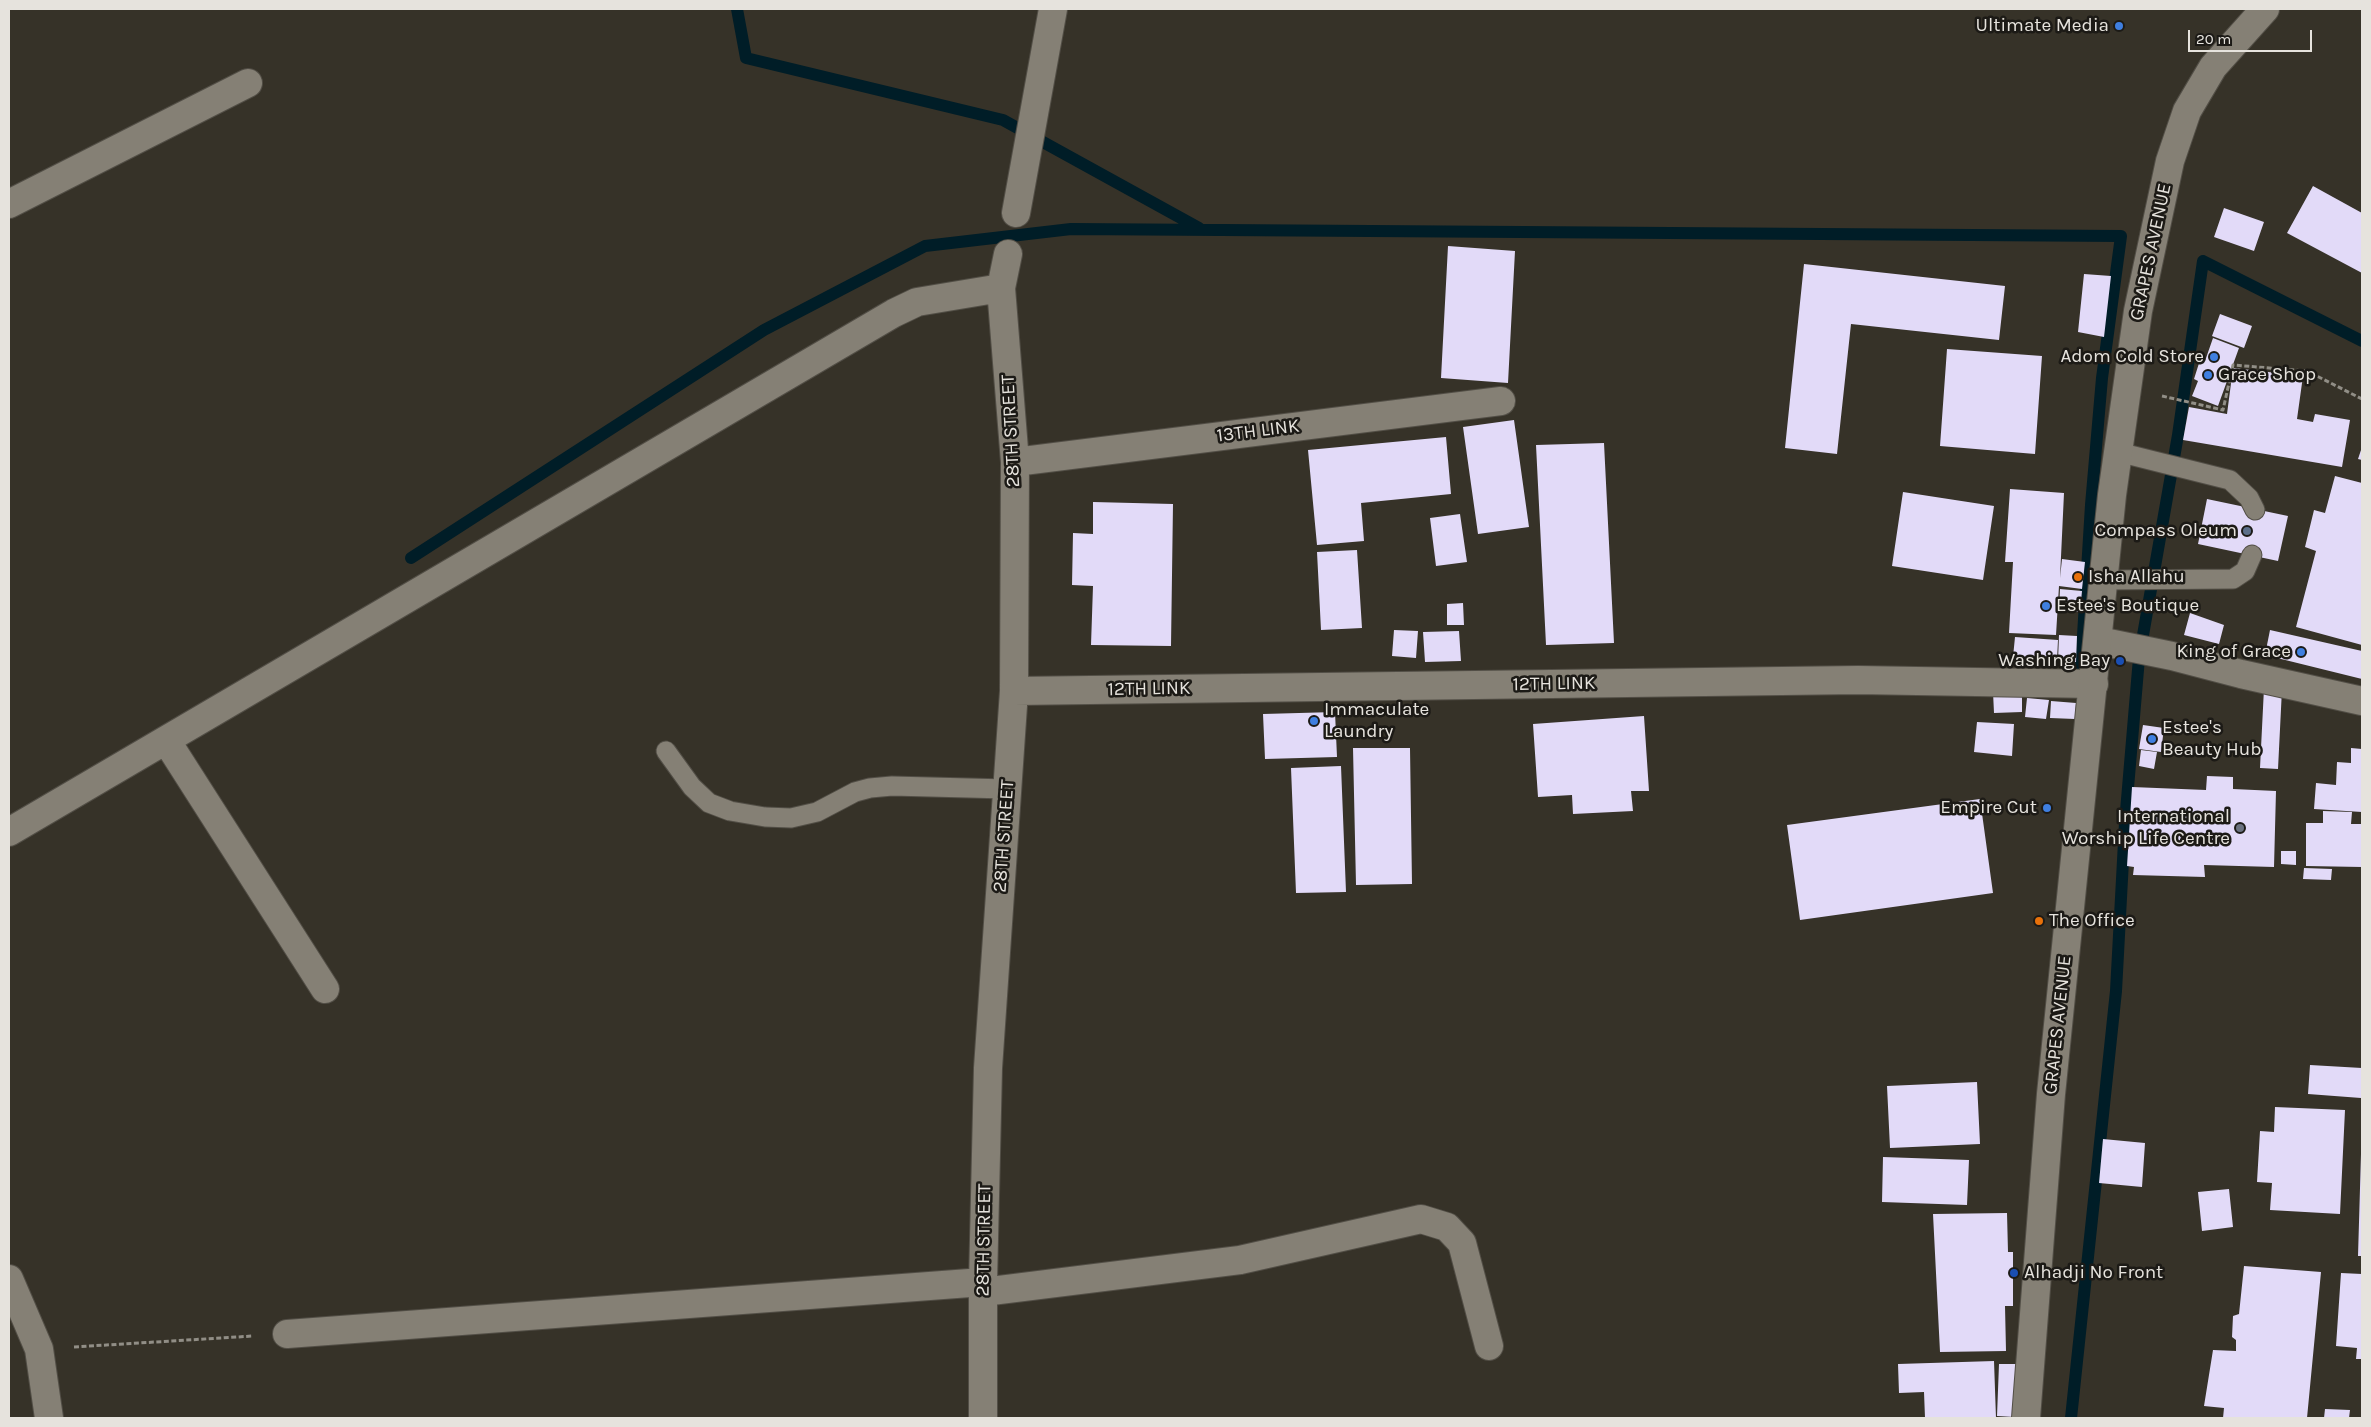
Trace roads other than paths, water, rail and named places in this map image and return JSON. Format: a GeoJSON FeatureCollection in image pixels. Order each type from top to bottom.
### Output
{"type":"FeatureCollection","features":[{"type":"Feature","properties":{"kind":"street"},"geometry":{"type":"LineString","coordinates":[[1016,212],[1053,9]]}},
{"type":"Feature","properties":{"kind":"street","name":"GRAPES AVENUE"},"geometry":{"type":"LineString","coordinates":[[2026,1418],[2050,1094],[2118,452],[2138,311],[2170,161],[2187,111],[2213,67],[2265,9]]}},
{"type":"Feature","properties":{"kind":"street"},"geometry":{"type":"LineString","coordinates":[[9,204],[248,84]]}},
{"type":"Feature","properties":{"kind":"street","name":"28TH STREET"},"geometry":{"type":"LineString","coordinates":[[983,1418],[983,1287],[988,1068],[1014,691],[1015,462],[1002,288],[1008,254]]}},
{"type":"Feature","properties":{"kind":"street"},"geometry":{"type":"LineString","coordinates":[[9,832],[894,313],[917,302],[1002,288]]}},
{"type":"Feature","properties":{"kind":"street","name":"13TH LINK"},"geometry":{"type":"LineString","coordinates":[[1015,462],[1501,401]]}},
{"type":"Feature","properties":{"kind":"street"},"geometry":{"type":"LineString","coordinates":[[2098,641],[2172,656],[2241,674],[2362,700]]}},
{"type":"Feature","properties":{"kind":"street","name":"12TH LINK"},"geometry":{"type":"LineString","coordinates":[[1014,691],[1858,680],[2094,684]]}},
{"type":"Feature","properties":{"kind":"street"},"geometry":{"type":"LineString","coordinates":[[166,740],[325,989]]}},
{"type":"Feature","properties":{"kind":"street"},"geometry":{"type":"LineString","coordinates":[[287,1334],[983,1287],[1240,1260],[1420,1219],[1447,1227],[1462,1243],[1489,1346]]}},
{"type":"Feature","properties":{"kind":"street"},"geometry":{"type":"LineString","coordinates":[[9,1279],[39,1349],[49,1418]]}},
{"type":"Feature","properties":{"kind":"lane"},"geometry":{"type":"LineString","coordinates":[[2118,452],[2230,480],[2249,498],[2255,510]]}},
{"type":"Feature","properties":{"kind":"lane"},"geometry":{"type":"LineString","coordinates":[[2104,580],[2233,579],[2245,571],[2252,555]]}},
{"type":"Feature","properties":{"kind":"lane"},"geometry":{"type":"LineString","coordinates":[[666,751],[692,787],[709,803],[730,811],[765,817],[791,818],[817,812],[855,792],[870,788],[892,786],[1007,789]]}},
{"type":"Feature","properties":{"kind":"waterway"},"geometry":{"type":"LineString","coordinates":[[737,9],[746,58],[1003,120],[1199,228]]}},
{"type":"Feature","properties":{"kind":"waterway"},"geometry":{"type":"LineString","coordinates":[[411,558],[764,330],[925,246],[1071,229],[2121,236],[2102,378],[2091,505],[2081,668]]}},
{"type":"Feature","properties":{"kind":"waterway"},"geometry":{"type":"LineString","coordinates":[[2071,1418],[2116,991],[2125,823],[2139,658],[2178,435],[2203,261],[2362,341]]}},
{"type":"Feature","properties":{"kind":"place","name":"Ultimate Media"},"geometry":{"type":"Point","coordinates":[2119,26]}},
{"type":"Feature","properties":{"kind":"place","name":"Adom Cold Store"},"geometry":{"type":"Point","coordinates":[2214,357]}},
{"type":"Feature","properties":{"kind":"place","name":"Grace Shop"},"geometry":{"type":"Point","coordinates":[2208,375]}},
{"type":"Feature","properties":{"kind":"place","name":"Compass Oleum"},"geometry":{"type":"Point","coordinates":[2247,531]}},
{"type":"Feature","properties":{"kind":"place","name":"Isha Allahu"},"geometry":{"type":"Point","coordinates":[2078,577]}},
{"type":"Feature","properties":{"kind":"place","name":"Estee's Boutique"},"geometry":{"type":"Point","coordinates":[2046,606]}},
{"type":"Feature","properties":{"kind":"place","name":"King of Grace"},"geometry":{"type":"Point","coordinates":[2301,652]}},
{"type":"Feature","properties":{"kind":"place","name":"Washing Bay"},"geometry":{"type":"Point","coordinates":[2120,661]}},
{"type":"Feature","properties":{"kind":"place","name":"Immaculate Laundry"},"geometry":{"type":"Point","coordinates":[1314,721]}},
{"type":"Feature","properties":{"kind":"place","name":"Estee's Beauty Hub"},"geometry":{"type":"Point","coordinates":[2152,739]}},
{"type":"Feature","properties":{"kind":"place","name":"Empire Cut"},"geometry":{"type":"Point","coordinates":[2047,808]}},
{"type":"Feature","properties":{"kind":"place","name":"International Worship Life Centre"},"geometry":{"type":"Point","coordinates":[2240,828]}},
{"type":"Feature","properties":{"kind":"place","name":"The Office"},"geometry":{"type":"Point","coordinates":[2039,921]}},
{"type":"Feature","properties":{"kind":"place","name":"Alhadji No Front"},"geometry":{"type":"Point","coordinates":[2014,1273]}}]}
